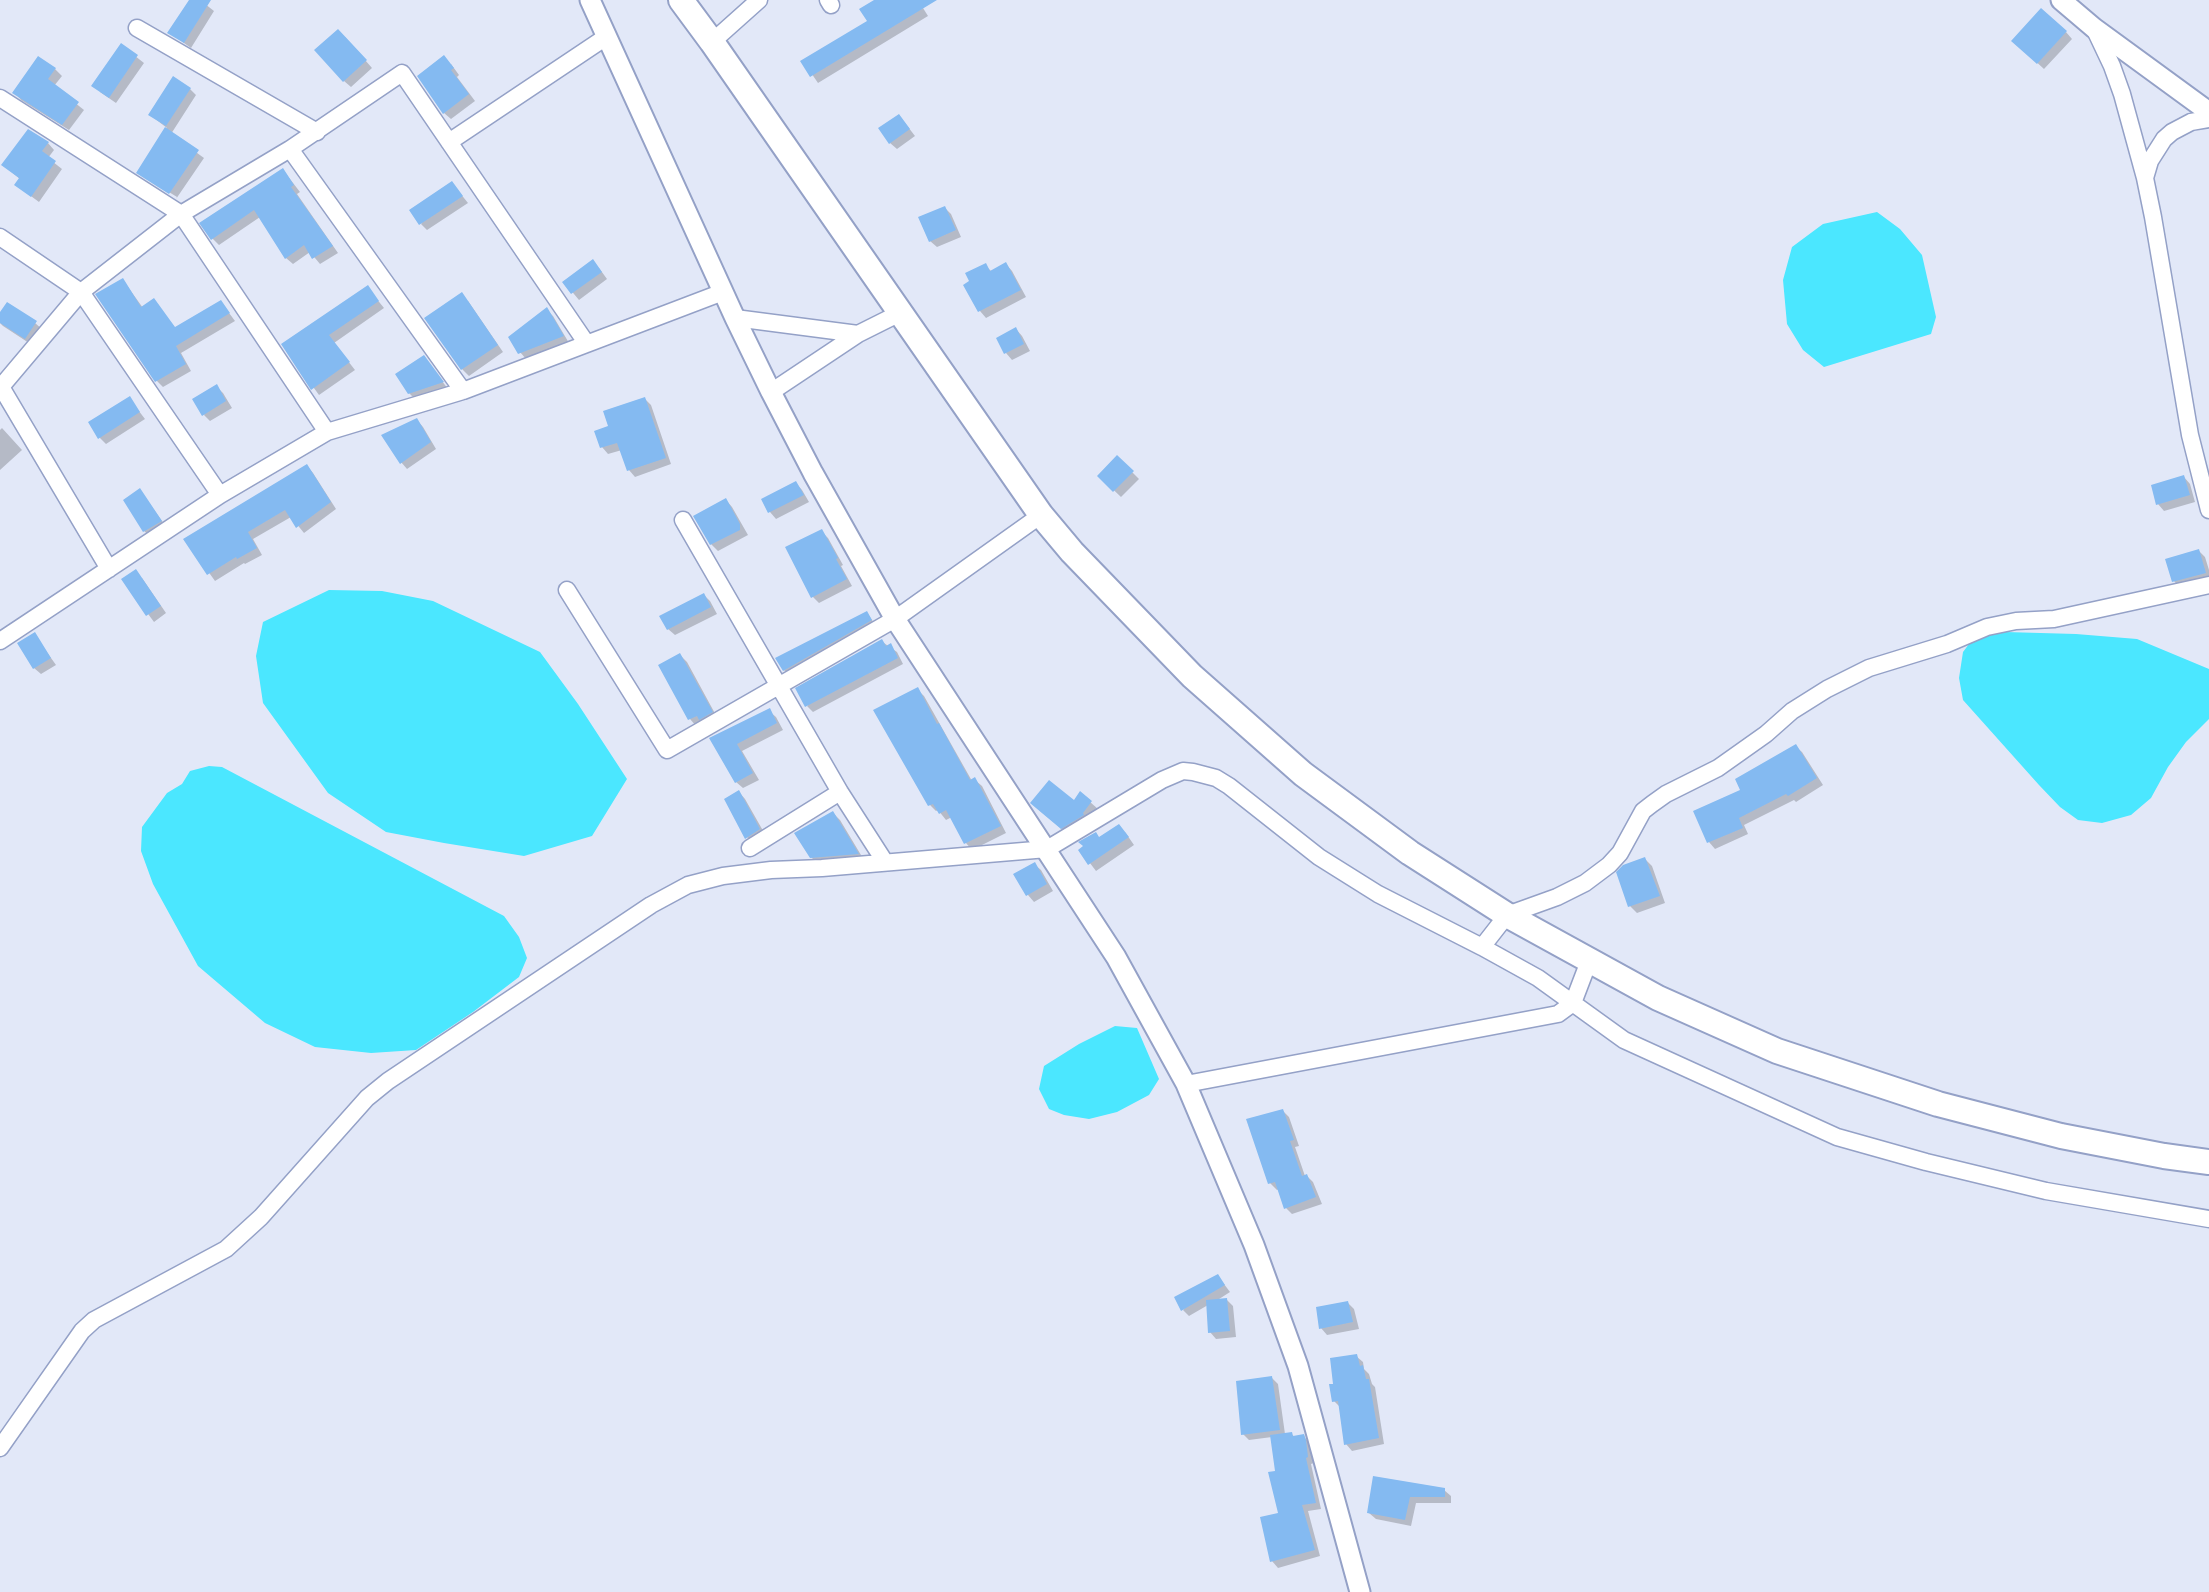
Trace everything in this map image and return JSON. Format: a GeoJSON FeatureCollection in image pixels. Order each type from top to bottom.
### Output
{"type":"FeatureCollection","features":[{"type":"Feature","properties":{"kind":"main road"},"geometry":{"type":"LineString","coordinates":[[681,0],[1041,515],[1072,552],[1192,676],[1303,774],[1410,853],[1507,915],[1658,998],[1777,1051],[1880,1087],[2061,1136],[2209,1162]]}},
{"type":"Feature","properties":{"kind":"street"},"geometry":{"type":"LineString","coordinates":[[590,0],[771,392],[895,620],[1116,957],[1186,1084],[1254,1245],[1298,1366],[1360,1592]]}},
{"type":"Feature","properties":{"kind":"street"},"geometry":{"type":"LineString","coordinates":[[712,42],[759,0]]}},
{"type":"Feature","properties":{"kind":"street"},"geometry":{"type":"LineString","coordinates":[[2061,0],[2094,28],[2209,112]]}},
{"type":"Feature","properties":{"kind":"street"},"geometry":{"type":"LineString","coordinates":[[137,27],[317,132]]}},
{"type":"Feature","properties":{"kind":"street"},"geometry":{"type":"LineString","coordinates":[[2094,28],[2112,66],[2129,115],[2145,178],[2154,217],[2190,435],[2209,510]]}},
{"type":"Feature","properties":{"kind":"street"},"geometry":{"type":"LineString","coordinates":[[450,142],[606,37]]}},
{"type":"Feature","properties":{"kind":"street"},"geometry":{"type":"LineString","coordinates":[[109,569],[1,386],[81,292],[181,214],[317,132],[402,73],[587,344]]}},
{"type":"Feature","properties":{"kind":"street"},"geometry":{"type":"LineString","coordinates":[[0,98],[181,214],[327,432]]}},
{"type":"Feature","properties":{"kind":"street"},"geometry":{"type":"LineString","coordinates":[[2145,178],[2150,161],[2164,139],[2191,122],[2209,119]]}},
{"type":"Feature","properties":{"kind":"street"},"geometry":{"type":"LineString","coordinates":[[290,149],[463,391]]}},
{"type":"Feature","properties":{"kind":"street"},"geometry":{"type":"LineString","coordinates":[[0,237],[81,292],[220,495]]}},
{"type":"Feature","properties":{"kind":"street"},"geometry":{"type":"LineString","coordinates":[[0,641],[220,495],[327,432],[463,391],[723,292]]}},
{"type":"Feature","properties":{"kind":"street"},"geometry":{"type":"LineString","coordinates":[[771,392],[858,334],[900,313]]}},
{"type":"Feature","properties":{"kind":"street"},"geometry":{"type":"LineString","coordinates":[[735,318],[858,334]]}},
{"type":"Feature","properties":{"kind":"street"},"geometry":{"type":"LineString","coordinates":[[567,590],[667,750],[895,620],[1041,515]]}},
{"type":"Feature","properties":{"kind":"street"},"geometry":{"type":"LineString","coordinates":[[683,520],[839,792],[885,862]]}},
{"type":"Feature","properties":{"kind":"street"},"geometry":{"type":"LineString","coordinates":[[1482,947],[1507,915],[1557,897],[1585,883],[1609,865],[1620,853],[1643,811],[1652,804],[1718,768],[1766,734],[1792,711],[1869,668],[1947,644],[1987,627],[2016,621],[2054,619],[2209,585]]}},
{"type":"Feature","properties":{"kind":"street"},"geometry":{"type":"LineString","coordinates":[[0,1448],[82,1331],[94,1320],[226,1249],[261,1217],[366,1098],[651,905],[688,885],[723,876],[1047,849],[1162,780],[1183,771],[1205,773],[1229,786],[1319,857],[1378,894],[1538,978],[1624,1040],[1837,1137],[2046,1191],[2209,1219]]}},
{"type":"Feature","properties":{"kind":"street"},"geometry":{"type":"LineString","coordinates":[[750,848],[839,792]]}},
{"type":"Feature","properties":{"kind":"street"},"geometry":{"type":"LineString","coordinates":[[1186,1084],[1558,1014],[1573,1003],[1589,961]]}},
{"type":"Feature","properties":{"kind":"water"},"geometry":{"type":"Polygon","coordinates":[[[1877,212],[1900,229],[1922,255],[1936,317],[1931,334],[1824,367],[1803,350],[1787,324],[1783,280],[1792,247],[1823,224],[1877,212]]]}},
{"type":"Feature","properties":{"kind":"water"},"geometry":{"type":"Polygon","coordinates":[[[329,590],[382,591],[433,601],[540,652],[627,779],[592,836],[524,856],[444,843],[386,832],[328,793],[263,703],[256,656],[263,622],[329,590]]]}},
{"type":"Feature","properties":{"kind":"water"},"geometry":{"type":"Polygon","coordinates":[[[2005,632],[2137,639],[2209,669],[2209,719],[2186,742],[2151,798],[2131,815],[2102,823],[2078,820],[2060,807],[1963,700],[1959,678],[1963,652],[1972,640],[1986,634],[2005,632]]]}},
{"type":"Feature","properties":{"kind":"water"},"geometry":{"type":"Polygon","coordinates":[[[209,766],[222,767],[504,916],[519,937],[527,958],[519,977],[416,1050],[371,1053],[315,1047],[265,1023],[198,966],[153,884],[141,851],[142,827],[167,793],[182,784],[190,771],[209,766]]]}},
{"type":"Feature","properties":{"kind":"water"},"geometry":{"type":"Polygon","coordinates":[[[1115,1026],[1137,1028],[1159,1079],[1149,1095],[1117,1112],[1089,1119],[1064,1115],[1049,1109],[1039,1089],[1044,1066],[1115,1026]]]}},
{"type":"Feature","properties":{"kind":"building"},"geometry":{"type":"Polygon","coordinates":[[[189,0],[211,0],[184,43],[167,33],[189,0]]]}},
{"type":"Feature","properties":{"kind":"building"},"geometry":{"type":"Polygon","coordinates":[[[874,0],[937,0],[810,77],[800,61],[867,21],[859,9],[874,0]]]}},
{"type":"Feature","properties":{"kind":"building"},"geometry":{"type":"Polygon","coordinates":[[[2041,8],[2067,31],[2037,64],[2011,41],[2041,8]]]}},
{"type":"Feature","properties":{"kind":"building"},"geometry":{"type":"Polygon","coordinates":[[[338,29],[367,60],[343,82],[314,50],[338,29]]]}},
{"type":"Feature","properties":{"kind":"building"},"geometry":{"type":"Polygon","coordinates":[[[121,43],[138,55],[109,98],[91,86],[121,43]]]}},
{"type":"Feature","properties":{"kind":"building"},"geometry":{"type":"Polygon","coordinates":[[[444,55],[454,68],[451,70],[469,94],[443,114],[417,76],[444,55]]]}},
{"type":"Feature","properties":{"kind":"building"},"geometry":{"type":"Polygon","coordinates":[[[38,56],[56,68],[48,79],[79,102],[62,125],[12,93],[38,56]]]}},
{"type":"Feature","properties":{"kind":"building"},"geometry":{"type":"Polygon","coordinates":[[[173,76],[191,88],[166,126],[148,115],[173,76]]]}},
{"type":"Feature","properties":{"kind":"building"},"geometry":{"type":"Polygon","coordinates":[[[899,114],[910,129],[889,144],[878,128],[899,114]]]}},
{"type":"Feature","properties":{"kind":"building"},"geometry":{"type":"Polygon","coordinates":[[[165,127],[199,150],[169,194],[136,173],[165,127]]]}},
{"type":"Feature","properties":{"kind":"building"},"geometry":{"type":"Polygon","coordinates":[[[28,129],[49,142],[42,151],[56,161],[31,197],[14,185],[19,178],[1,165],[28,129]]]}},
{"type":"Feature","properties":{"kind":"building"},"geometry":{"type":"Polygon","coordinates":[[[283,168],[294,185],[291,187],[333,246],[312,259],[304,245],[285,259],[254,210],[211,240],[199,223],[283,168]]]}},
{"type":"Feature","properties":{"kind":"building"},"geometry":{"type":"Polygon","coordinates":[[[452,181],[463,196],[419,225],[409,210],[452,181]]]}},
{"type":"Feature","properties":{"kind":"building"},"geometry":{"type":"Polygon","coordinates":[[[945,206],[956,230],[929,242],[918,217],[945,206]]]}},
{"type":"Feature","properties":{"kind":"building"},"geometry":{"type":"Polygon","coordinates":[[[593,259],[602,272],[571,294],[562,282],[593,259]]]}},
{"type":"Feature","properties":{"kind":"building"},"geometry":{"type":"Polygon","coordinates":[[[1006,262],[1021,290],[978,312],[963,285],[969,281],[965,273],[986,263],[990,271],[1006,262]]]}},
{"type":"Feature","properties":{"kind":"building"},"geometry":{"type":"Polygon","coordinates":[[[123,278],[141,307],[154,298],[175,327],[221,300],[230,313],[176,346],[186,364],[155,382],[95,294],[123,278]]]}},
{"type":"Feature","properties":{"kind":"building"},"geometry":{"type":"Polygon","coordinates":[[[368,285],[379,301],[329,335],[350,362],[311,390],[281,344],[368,285]]]}},
{"type":"Feature","properties":{"kind":"building"},"geometry":{"type":"Polygon","coordinates":[[[462,292],[498,345],[461,370],[424,318],[462,292]]]}},
{"type":"Feature","properties":{"kind":"building"},"geometry":{"type":"Polygon","coordinates":[[[7,302],[37,321],[25,339],[0,323],[0,312],[7,302]]]}},
{"type":"Feature","properties":{"kind":"building"},"geometry":{"type":"Polygon","coordinates":[[[547,307],[564,336],[518,354],[508,337],[547,307]]]}},
{"type":"Feature","properties":{"kind":"building"},"geometry":{"type":"Polygon","coordinates":[[[1016,327],[1024,344],[1004,354],[996,338],[1016,327]]]}},
{"type":"Feature","properties":{"kind":"building"},"geometry":{"type":"Polygon","coordinates":[[[424,355],[444,382],[408,394],[395,374],[424,355]]]}},
{"type":"Feature","properties":{"kind":"building"},"geometry":{"type":"Polygon","coordinates":[[[217,384],[226,401],[202,416],[192,399],[217,384]]]}},
{"type":"Feature","properties":{"kind":"building"},"geometry":{"type":"Polygon","coordinates":[[[130,396],[140,412],[98,439],[88,422],[130,396]]]}},
{"type":"Feature","properties":{"kind":"building"},"geometry":{"type":"Polygon","coordinates":[[[645,397],[666,458],[627,471],[617,443],[600,448],[594,431],[608,426],[603,411],[645,397]]]}},
{"type":"Feature","properties":{"kind":"building"},"geometry":{"type":"Polygon","coordinates":[[[417,418],[431,442],[400,464],[381,435],[417,418]]]}},
{"type":"Feature","properties":{"kind":"building"},"geometry":{"type":"Polygon","coordinates":[[[1117,455],[1134,471],[1113,492],[1097,476],[1117,455]]]}},
{"type":"Feature","properties":{"kind":"building"},"geometry":{"type":"Polygon","coordinates":[[[307,464],[331,502],[296,528],[285,510],[248,532],[257,548],[207,575],[183,539],[307,464]]]}},
{"type":"Feature","properties":{"kind":"building"},"geometry":{"type":"Polygon","coordinates":[[[2184,475],[2190,495],[2156,505],[2151,485],[2184,475]]]}},
{"type":"Feature","properties":{"kind":"building"},"geometry":{"type":"Polygon","coordinates":[[[796,481],[804,495],[768,513],[761,499],[796,481]]]}},
{"type":"Feature","properties":{"kind":"building"},"geometry":{"type":"Polygon","coordinates":[[[140,488],[162,521],[143,532],[123,500],[140,488]]]}},
{"type":"Feature","properties":{"kind":"building"},"geometry":{"type":"Polygon","coordinates":[[[726,498],[740,524],[740,530],[710,545],[693,516],[726,498]]]}},
{"type":"Feature","properties":{"kind":"building"},"geometry":{"type":"Polygon","coordinates":[[[822,529],[847,579],[811,598],[785,547],[822,529]]]}},
{"type":"Feature","properties":{"kind":"building"},"geometry":{"type":"Polygon","coordinates":[[[2199,549],[2206,573],[2172,582],[2165,559],[2199,549]]]}},
{"type":"Feature","properties":{"kind":"building"},"geometry":{"type":"Polygon","coordinates":[[[136,569],[161,606],[146,616],[121,579],[136,569]]]}},
{"type":"Feature","properties":{"kind":"building"},"geometry":{"type":"Polygon","coordinates":[[[704,593],[711,607],[667,630],[659,616],[704,593]]]}},
{"type":"Feature","properties":{"kind":"building"},"geometry":{"type":"Polygon","coordinates":[[[867,611],[872,620],[783,671],[775,658],[867,611]]]}},
{"type":"Feature","properties":{"kind":"building"},"geometry":{"type":"Polygon","coordinates":[[[35,632],[51,658],[33,669],[17,643],[35,632]]]}},
{"type":"Feature","properties":{"kind":"building"},"geometry":{"type":"Polygon","coordinates":[[[882,639],[886,646],[891,643],[898,658],[805,707],[795,688],[882,639]]]}},
{"type":"Feature","properties":{"kind":"building"},"geometry":{"type":"Polygon","coordinates":[[[680,653],[713,712],[699,720],[697,716],[688,720],[658,665],[680,653]]]}},
{"type":"Feature","properties":{"kind":"building"},"geometry":{"type":"Polygon","coordinates":[[[918,687],[970,780],[975,777],[1001,826],[964,844],[946,810],[939,814],[933,804],[928,806],[873,710],[918,687]]]}},
{"type":"Feature","properties":{"kind":"building"},"geometry":{"type":"Polygon","coordinates":[[[770,708],[777,723],[737,744],[753,773],[735,783],[709,738],[770,708]]]}},
{"type":"Feature","properties":{"kind":"building"},"geometry":{"type":"Polygon","coordinates":[[[1796,744],[1817,778],[1788,796],[1786,794],[1739,818],[1743,828],[1707,843],[1693,811],[1740,790],[1735,779],[1796,744]]]}},
{"type":"Feature","properties":{"kind":"building"},"geometry":{"type":"Polygon","coordinates":[[[1049,780],[1074,800],[1080,791],[1092,801],[1084,815],[1061,829],[1030,803],[1049,780]]]}},
{"type":"Feature","properties":{"kind":"building"},"geometry":{"type":"Polygon","coordinates":[[[739,790],[760,829],[745,839],[724,799],[739,790]]]}},
{"type":"Feature","properties":{"kind":"building"},"geometry":{"type":"Polygon","coordinates":[[[833,811],[859,854],[810,858],[794,833],[833,811]]]}},
{"type":"Feature","properties":{"kind":"building"},"geometry":{"type":"Polygon","coordinates":[[[1119,824],[1129,837],[1088,865],[1078,850],[1083,846],[1078,842],[1096,832],[1099,837],[1119,824]]]}},
{"type":"Feature","properties":{"kind":"building"},"geometry":{"type":"Polygon","coordinates":[[[1645,857],[1660,896],[1628,907],[1616,872],[1623,865],[1645,857]]]}},
{"type":"Feature","properties":{"kind":"building"},"geometry":{"type":"Polygon","coordinates":[[[1035,862],[1047,884],[1026,896],[1013,874],[1035,862]]]}},
{"type":"Feature","properties":{"kind":"building"},"geometry":{"type":"Polygon","coordinates":[[[1283,1109],[1294,1140],[1290,1141],[1302,1176],[1307,1174],[1316,1197],[1284,1209],[1275,1182],[1268,1184],[1246,1119],[1283,1109]]]}},
{"type":"Feature","properties":{"kind":"building"},"geometry":{"type":"Polygon","coordinates":[[[1218,1274],[1225,1285],[1181,1311],[1174,1297],[1218,1274]]]}},
{"type":"Feature","properties":{"kind":"building"},"geometry":{"type":"Polygon","coordinates":[[[1227,1298],[1230,1331],[1208,1333],[1206,1300],[1227,1298]]]}},
{"type":"Feature","properties":{"kind":"building"},"geometry":{"type":"Polygon","coordinates":[[[1348,1301],[1353,1322],[1319,1329],[1316,1307],[1348,1301]]]}},
{"type":"Feature","properties":{"kind":"building"},"geometry":{"type":"Polygon","coordinates":[[[1357,1354],[1366,1379],[1369,1379],[1379,1438],[1344,1445],[1338,1401],[1332,1402],[1329,1384],[1333,1384],[1330,1358],[1357,1354]]]}},
{"type":"Feature","properties":{"kind":"building"},"geometry":{"type":"Polygon","coordinates":[[[1272,1376],[1280,1430],[1241,1435],[1236,1381],[1272,1376]]]}},
{"type":"Feature","properties":{"kind":"building"},"geometry":{"type":"Polygon","coordinates":[[[1292,1432],[1293,1436],[1304,1434],[1306,1440],[1306,1458],[1316,1503],[1302,1505],[1315,1550],[1270,1562],[1260,1517],[1278,1513],[1268,1472],[1275,1471],[1270,1435],[1292,1432]]]}},
{"type":"Feature","properties":{"kind":"building"},"geometry":{"type":"Polygon","coordinates":[[[1373,1476],[1445,1488],[1445,1497],[1410,1497],[1405,1520],[1367,1513],[1373,1476]]]}}]}
